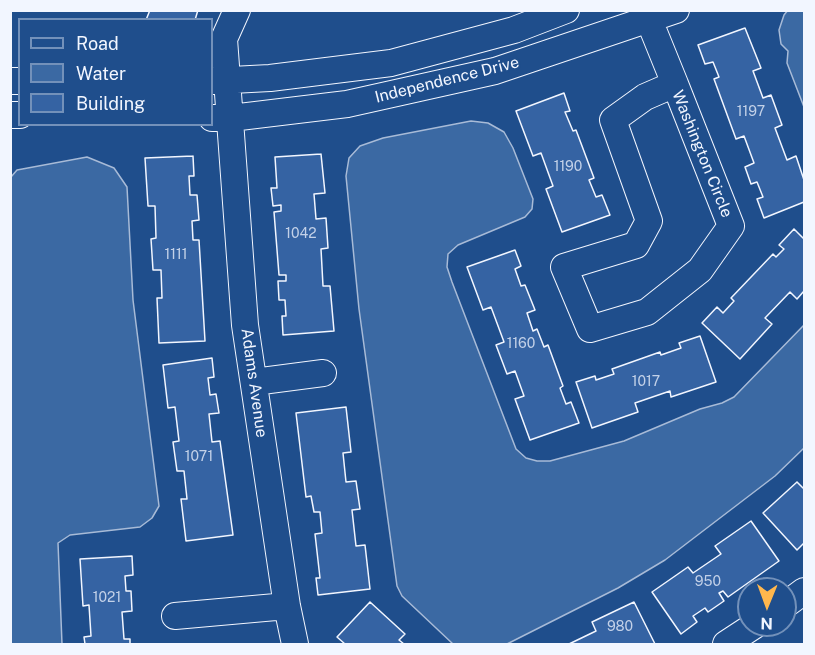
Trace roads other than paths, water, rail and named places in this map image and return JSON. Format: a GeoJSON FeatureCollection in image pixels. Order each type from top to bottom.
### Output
{"type":"FeatureCollection","features":[{"type":"Feature","properties":{"kind":"street","name":"Adams Avenue"},"geometry":{"type":"LineString","coordinates":[[237,10],[224,39],[220,81],[221,118],[245,325],[287,606],[295,645]]}},
{"type":"Feature","properties":{"kind":"street","name":"Independence Drive"},"geometry":{"type":"LineString","coordinates":[[220,81],[391,63],[514,30],[566,10]]}},
{"type":"Feature","properties":{"kind":"street","name":"Independence Drive"},"geometry":{"type":"LineString","coordinates":[[221,118],[347,104],[495,71],[647,16],[676,10]]}},
{"type":"Feature","properties":{"kind":"street"},"geometry":{"type":"LineString","coordinates":[[647,16],[675,84]]}},
{"type":"Feature","properties":{"kind":"street","name":"Washington Circle"},"geometry":{"type":"LineString","coordinates":[[675,84],[731,226],[700,270],[647,312],[590,329],[564,267],[636,245],[649,221],[613,120],[645,97],[675,84]]}},
{"type":"Feature","properties":{"kind":"street"},"geometry":{"type":"LineString","coordinates":[[254,382],[323,373]]}},
{"type":"Feature","properties":{"kind":"street"},"geometry":{"type":"LineString","coordinates":[[175,616],[287,606]]}},
{"type":"Feature","properties":{"kind":"water"},"geometry":{"type":"Polygon","coordinates":[[[788,10],[804,11],[804,107],[787,63],[788,51],[781,44],[779,30],[788,10]]]}},
{"type":"Feature","properties":{"kind":"water"},"geometry":{"type":"Polygon","coordinates":[[[471,121],[488,123],[504,132],[513,148],[533,199],[532,209],[525,217],[458,245],[448,254],[447,267],[516,449],[526,458],[550,461],[624,441],[700,409],[722,403],[734,397],[804,325],[804,448],[775,476],[665,560],[618,588],[507,644],[453,644],[402,596],[397,586],[359,309],[346,176],[349,158],[360,146],[383,138],[471,121]]]}},
{"type":"Feature","properties":{"kind":"water"},"geometry":{"type":"Polygon","coordinates":[[[87,157],[114,168],[127,187],[133,300],[159,506],[152,518],[140,527],[70,535],[58,543],[62,644],[11,644],[11,177],[17,170],[87,157]]]}}]}
